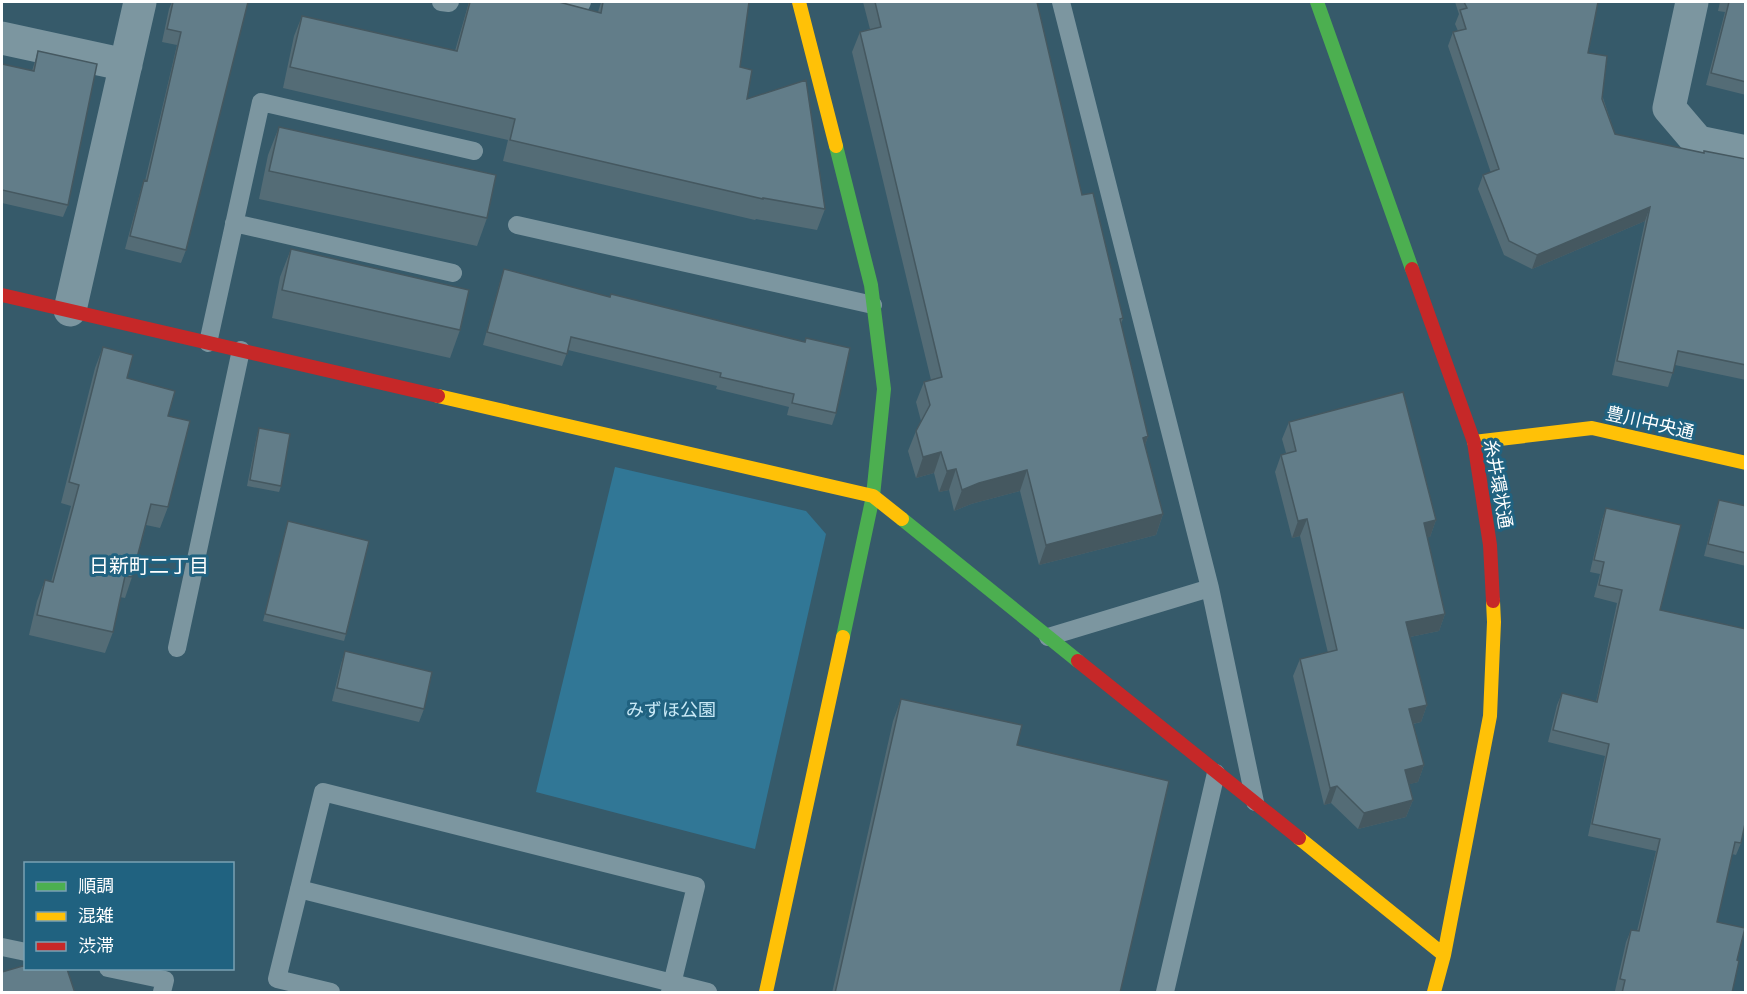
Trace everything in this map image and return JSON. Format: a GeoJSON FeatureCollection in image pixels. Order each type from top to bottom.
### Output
{"type":"FeatureCollection","features":[{"type":"Feature","properties":{"kind":"street"},"geometry":{"type":"LineString","coordinates":[[70,310],[140,2]]}},
{"type":"Feature","properties":{"kind":"street"},"geometry":{"type":"LineString","coordinates":[[766,993],[873,496],[884,389],[870,285],[799,2]]}},
{"type":"Feature","properties":{"kind":"street","name":"糸井環状通"},"geometry":{"type":"LineString","coordinates":[[1317,2],[1474,442],[1490,545],[1494,622],[1490,716],[1444,955],[1434,993]]}},
{"type":"Feature","properties":{"kind":"street"},"geometry":{"type":"LineString","coordinates":[[1692,2],[1669,108],[1698,142],[1746,152]]}},
{"type":"Feature","properties":{"kind":"street"},"geometry":{"type":"LineString","coordinates":[[2,38],[126,65]]}},
{"type":"Feature","properties":{"kind":"street"},"geometry":{"type":"LineString","coordinates":[[2,295],[873,496],[1444,955]]}},
{"type":"Feature","properties":{"kind":"street","name":"豊川中央通"},"geometry":{"type":"LineString","coordinates":[[1474,442],[1592,428],[1746,463]]}},
{"type":"Feature","properties":{"kind":"lane"},"geometry":{"type":"LineString","coordinates":[[441,2],[450,2]]}},
{"type":"Feature","properties":{"kind":"lane"},"geometry":{"type":"LineString","coordinates":[[568,2],[581,4],[582,2]]}},
{"type":"Feature","properties":{"kind":"lane"},"geometry":{"type":"LineString","coordinates":[[1061,2],[1210,588],[1256,804]]}},
{"type":"Feature","properties":{"kind":"lane"},"geometry":{"type":"LineString","coordinates":[[207,343],[261,102],[474,151]]}},
{"type":"Feature","properties":{"kind":"lane"},"geometry":{"type":"LineString","coordinates":[[234,223],[453,273]]}},
{"type":"Feature","properties":{"kind":"lane"},"geometry":{"type":"LineString","coordinates":[[517,225],[873,305]]}},
{"type":"Feature","properties":{"kind":"lane"},"geometry":{"type":"LineString","coordinates":[[177,648],[241,350]]}},
{"type":"Feature","properties":{"kind":"lane"},"geometry":{"type":"LineString","coordinates":[[1048,637],[1210,588]]}},
{"type":"Feature","properties":{"kind":"lane"},"geometry":{"type":"LineString","coordinates":[[1165,993],[1216,773]]}},
{"type":"Feature","properties":{"kind":"lane"},"geometry":{"type":"LineString","coordinates":[[332,993],[277,979],[323,792],[696,886],[671,988]]}},
{"type":"Feature","properties":{"kind":"lane"},"geometry":{"type":"LineString","coordinates":[[299,890],[671,988],[708,993]]}},
{"type":"Feature","properties":{"kind":"lane"},"geometry":{"type":"LineString","coordinates":[[2,947],[24,952]]}},
{"type":"Feature","properties":{"kind":"lane"},"geometry":{"type":"LineString","coordinates":[[113,970],[165,980],[162,993]]}},
{"type":"Feature","properties":{"kind":"green space","name":"みずほ公園"},"geometry":{"type":"Polygon","coordinates":[[[615,467],[806,511],[826,534],[755,849],[536,792],[615,467]]]}},
{"type":"Feature","properties":{"kind":"building"},"geometry":{"type":"Polygon","coordinates":[[[173,2],[248,2],[186,250],[130,236],[144,180],[147,181],[181,32],[167,29],[173,2]]]}},
{"type":"Feature","properties":{"kind":"building"},"geometry":{"type":"Polygon","coordinates":[[[470,2],[559,2],[601,13],[603,2],[749,2],[740,67],[752,70],[747,99],[806,80],[825,209],[763,199],[510,140],[515,119],[290,67],[302,16],[457,51],[470,2]]]}},
{"type":"Feature","properties":{"kind":"building"},"geometry":{"type":"Polygon","coordinates":[[[875,2],[1037,2],[1082,195],[1093,193],[1148,436],[1143,438],[1163,514],[1046,545],[1027,470],[962,490],[956,469],[947,471],[941,452],[923,457],[916,431],[930,405],[924,382],[942,377],[860,32],[881,27],[875,2]]]}},
{"type":"Feature","properties":{"kind":"building"},"geometry":{"type":"Polygon","coordinates":[[[1464,2],[1598,2],[1588,53],[1607,56],[1602,99],[1615,134],[1704,153],[1704,151],[1746,159],[1746,365],[1678,351],[1673,373],[1617,361],[1650,207],[1537,255],[1509,241],[1483,175],[1499,169],[1453,32],[1466,29],[1460,10],[1467,8],[1464,2]]]}},
{"type":"Feature","properties":{"kind":"building"},"geometry":{"type":"Polygon","coordinates":[[[1729,2],[1746,2],[1746,82],[1711,73],[1729,2]]]}},
{"type":"Feature","properties":{"kind":"building"},"geometry":{"type":"Polygon","coordinates":[[[38,51],[97,64],[68,205],[2,190],[2,64],[34,71],[38,51]]]}},
{"type":"Feature","properties":{"kind":"building"},"geometry":{"type":"Polygon","coordinates":[[[279,127],[496,175],[487,218],[269,171],[279,127]]]}},
{"type":"Feature","properties":{"kind":"building"},"geometry":{"type":"Polygon","coordinates":[[[291,249],[469,290],[460,330],[282,290],[291,249]]]}},
{"type":"Feature","properties":{"kind":"building"},"geometry":{"type":"Polygon","coordinates":[[[504,269],[610,297],[611,294],[805,342],[806,338],[850,348],[836,413],[792,403],[794,394],[720,377],[721,373],[571,337],[567,354],[487,332],[504,269]]]}},
{"type":"Feature","properties":{"kind":"building"},"geometry":{"type":"Polygon","coordinates":[[[103,347],[133,355],[127,378],[175,391],[168,416],[190,421],[168,507],[151,504],[132,577],[125,576],[113,632],[37,615],[45,580],[53,582],[79,485],[69,482],[103,347]]]}},
{"type":"Feature","properties":{"kind":"building"},"geometry":{"type":"Polygon","coordinates":[[[1403,392],[1436,520],[1424,523],[1445,614],[1406,622],[1427,705],[1409,709],[1424,765],[1405,770],[1413,800],[1364,813],[1337,786],[1330,788],[1300,659],[1337,650],[1307,519],[1298,521],[1281,455],[1296,451],[1289,422],[1403,392]]]}},
{"type":"Feature","properties":{"kind":"building"},"geometry":{"type":"Polygon","coordinates":[[[259,428],[290,434],[281,486],[250,480],[259,428]]]}},
{"type":"Feature","properties":{"kind":"building"},"geometry":{"type":"Polygon","coordinates":[[[1719,500],[1746,506],[1746,553],[1708,544],[1719,500]]]}},
{"type":"Feature","properties":{"kind":"building"},"geometry":{"type":"Polygon","coordinates":[[[1606,508],[1681,525],[1660,610],[1746,629],[1746,819],[1741,843],[1735,842],[1717,922],[1745,928],[1732,993],[1622,993],[1625,980],[1620,979],[1631,930],[1639,931],[1660,839],[1592,824],[1609,744],[1553,730],[1562,693],[1597,702],[1622,590],[1599,585],[1604,562],[1594,560],[1606,508]]]}},
{"type":"Feature","properties":{"kind":"building"},"geometry":{"type":"Polygon","coordinates":[[[288,521],[369,541],[346,634],[265,614],[288,521]]]}},
{"type":"Feature","properties":{"kind":"building"},"geometry":{"type":"Polygon","coordinates":[[[345,651],[432,672],[424,709],[337,688],[345,651]]]}},
{"type":"Feature","properties":{"kind":"building"},"geometry":{"type":"Polygon","coordinates":[[[901,699],[1022,725],[1017,745],[1169,781],[1120,993],[835,993],[901,699]]]}},
{"type":"Feature","properties":{"kind":"building"},"geometry":{"type":"Polygon","coordinates":[[[24,966],[24,970],[67,970],[75,993],[2,993],[2,972],[24,966]]]}},
{"type":"Feature","properties":{"kind":"traffic: fast"},"geometry":{"type":"LineString","coordinates":[[1317,2],[1412,269]]}},
{"type":"Feature","properties":{"kind":"traffic: fast"},"geometry":{"type":"LineString","coordinates":[[836,146],[871,285],[884,389],[873,496],[843,637]]}},
{"type":"Feature","properties":{"kind":"traffic: fast"},"geometry":{"type":"LineString","coordinates":[[902,519],[1078,661]]}},
{"type":"Feature","properties":{"kind":"traffic: slow"},"geometry":{"type":"LineString","coordinates":[[799,2],[836,146]]}},
{"type":"Feature","properties":{"kind":"traffic: slow"},"geometry":{"type":"LineString","coordinates":[[438,396],[873,496],[902,519]]}},
{"type":"Feature","properties":{"kind":"traffic: slow"},"geometry":{"type":"LineString","coordinates":[[1474,442],[1592,428],[1746,463]]}},
{"type":"Feature","properties":{"kind":"traffic: slow"},"geometry":{"type":"LineString","coordinates":[[1434,992],[1444,955],[1490,716],[1493,601]]}},
{"type":"Feature","properties":{"kind":"traffic: slow"},"geometry":{"type":"LineString","coordinates":[[766,992],[843,637]]}},
{"type":"Feature","properties":{"kind":"traffic: slow"},"geometry":{"type":"LineString","coordinates":[[1299,838],[1444,955]]}},
{"type":"Feature","properties":{"kind":"traffic: jam"},"geometry":{"type":"LineString","coordinates":[[1412,269],[1474,442],[1490,545],[1493,601]]}},
{"type":"Feature","properties":{"kind":"traffic: jam"},"geometry":{"type":"LineString","coordinates":[[2,295],[438,396]]}},
{"type":"Feature","properties":{"kind":"traffic: jam"},"geometry":{"type":"LineString","coordinates":[[1078,661],[1299,838]]}},
{"type":"Feature","properties":{"kind":"district","name":"日新町二丁目"},"geometry":{"type":"Point","coordinates":[149,566]}}]}
